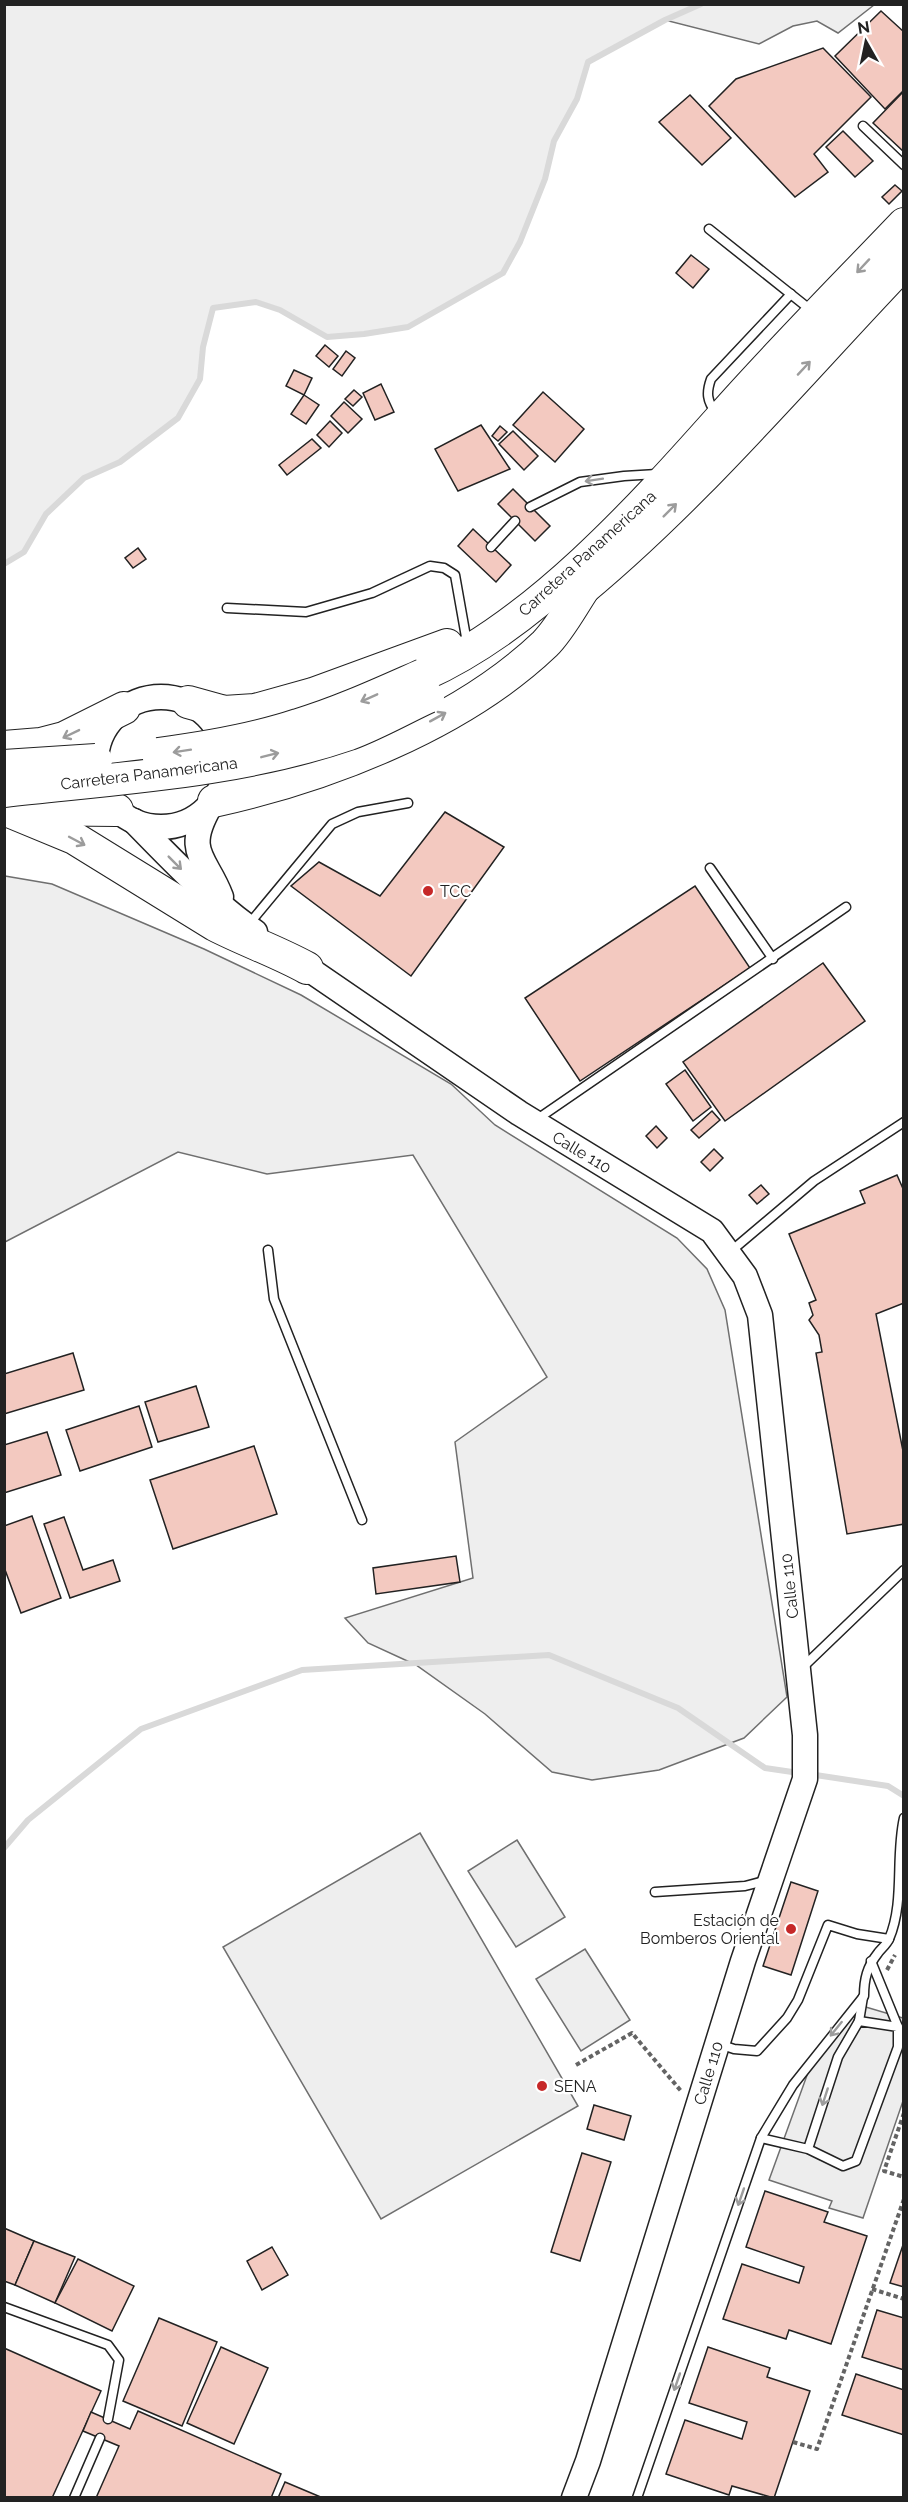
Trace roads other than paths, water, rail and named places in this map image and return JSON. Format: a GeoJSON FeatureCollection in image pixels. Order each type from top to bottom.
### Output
{"type":"FeatureCollection","features":[{"type":"Feature","properties":{"kind":"highway","name":"Carretera Panamericana"},"geometry":{"type":"LineString","coordinates":[[4,791],[208,769],[270,756],[351,733],[425,686],[458,659],[500,630],[573,570],[673,474],[720,418],[903,224]]}},
{"type":"Feature","properties":{"kind":"highway","name":"Carretera Panamericana"},"geometry":{"type":"LineString","coordinates":[[4,766],[129,758],[243,740],[468,675],[516,642],[628,551],[693,486],[903,262]]}},
{"type":"Feature","properties":{"kind":"highway"},"geometry":{"type":"LineString","coordinates":[[212,802],[290,783],[363,755],[404,737],[479,695],[547,643],[585,587]]}},
{"type":"Feature","properties":{"kind":"highway"},"geometry":{"type":"LineString","coordinates":[[188,702],[224,712],[255,710],[314,694],[466,638],[500,630]]}},
{"type":"Feature","properties":{"kind":"highway"},"geometry":{"type":"LineString","coordinates":[[4,747],[41,744],[64,738],[124,708]]}},
{"type":"Feature","properties":{"kind":"highway"},"geometry":{"type":"LineString","coordinates":[[4,809],[125,816]]}},
{"type":"Feature","properties":{"kind":"highway"},"geometry":{"type":"LineString","coordinates":[[4,809],[74,838],[215,925],[240,937],[270,947],[307,968]]}},
{"type":"Feature","properties":{"kind":"main road"},"geometry":{"type":"LineString","coordinates":[[212,802],[189,821],[176,825],[154,826],[125,816],[101,786],[96,757],[100,738],[110,722],[124,708],[139,700],[172,697],[188,702],[202,711],[222,737],[226,770],[212,802],[200,827],[198,847],[202,863],[237,920]]}},
{"type":"Feature","properties":{"kind":"main road","name":"Calle 110"},"geometry":{"type":"LineString","coordinates":[[125,816],[237,920],[533,1122],[712,1231],[745,1276],[760,1314],[805,1735],[806,1779],[717,2043],[588,2461],[574,2498]]}},
{"type":"Feature","properties":{"kind":"lane"},"geometry":{"type":"LineString","coordinates":[[863,126],[903,165]]}},
{"type":"Feature","properties":{"kind":"lane"},"geometry":{"type":"LineString","coordinates":[[709,229],[817,315]]}},
{"type":"Feature","properties":{"kind":"lane"},"geometry":{"type":"LineString","coordinates":[[720,418],[709,404],[706,391],[711,379],[791,294]]}},
{"type":"Feature","properties":{"kind":"lane"},"geometry":{"type":"LineString","coordinates":[[530,507],[580,483],[624,476],[673,474]]}},
{"type":"Feature","properties":{"kind":"lane"},"geometry":{"type":"LineString","coordinates":[[491,546],[515,521]]}},
{"type":"Feature","properties":{"kind":"lane"},"geometry":{"type":"LineString","coordinates":[[227,608],[306,612],[372,594],[430,566],[444,568],[455,575],[466,638]]}},
{"type":"Feature","properties":{"kind":"lane"},"geometry":{"type":"LineString","coordinates":[[237,920],[332,825],[358,812],[408,803]]}},
{"type":"Feature","properties":{"kind":"lane"},"geometry":{"type":"LineString","coordinates":[[710,868],[773,959]]}},
{"type":"Feature","properties":{"kind":"lane"},"geometry":{"type":"LineString","coordinates":[[533,1122],[846,907]]}},
{"type":"Feature","properties":{"kind":"lane"},"geometry":{"type":"LineString","coordinates":[[729,1252],[814,1181],[903,1122]]}},
{"type":"Feature","properties":{"kind":"lane"},"geometry":{"type":"LineString","coordinates":[[268,1250],[274,1299],[362,1521]]}},
{"type":"Feature","properties":{"kind":"lane"},"geometry":{"type":"LineString","coordinates":[[798,1671],[903,1570]]}},
{"type":"Feature","properties":{"kind":"lane"},"geometry":{"type":"LineString","coordinates":[[808,2149],[838,2057],[859,2021],[864,1996],[864,1978],[871,1961],[889,1939],[896,1904],[903,1818]]}},
{"type":"Feature","properties":{"kind":"lane"},"geometry":{"type":"LineString","coordinates":[[655,1892],[745,1886],[771,1879]]}},
{"type":"Feature","properties":{"kind":"lane"},"geometry":{"type":"LineString","coordinates":[[717,2043],[734,2049],[757,2050],[787,2018],[798,2000],[828,1924],[857,1934],[889,1939]]}},
{"type":"Feature","properties":{"kind":"lane"},"geometry":{"type":"LineString","coordinates":[[761,2138],[808,2149],[843,2166],[856,2162],[898,2047],[898,2027],[871,1961]]}},
{"type":"Feature","properties":{"kind":"lane"},"geometry":{"type":"LineString","coordinates":[[637,2498],[761,2138],[793,2085],[864,1996]]}},
{"type":"Feature","properties":{"kind":"lane"},"geometry":{"type":"LineString","coordinates":[[859,2021],[898,2027]]}},
{"type":"Feature","properties":{"kind":"lane"},"geometry":{"type":"LineString","coordinates":[[4,2307],[108,2345],[119,2360],[108,2419]]}},
{"type":"Feature","properties":{"kind":"lane"},"geometry":{"type":"LineString","coordinates":[[74,2498],[100,2438]]}},
{"type":"Feature","properties":{"kind":"waterway"},"geometry":{"type":"LineString","coordinates":[[4,564],[24,552],[46,514],[84,478],[120,462],[178,418],[200,379],[203,347],[213,308],[256,302],[280,310],[327,337],[364,334],[408,327],[503,273],[520,242],[545,179],[554,141],[577,99],[588,62],[665,20],[701,4]]}},
{"type":"Feature","properties":{"kind":"waterway"},"geometry":{"type":"LineString","coordinates":[[4,1848],[28,1820],[141,1729],[302,1670],[549,1655],[678,1708],[765,1768],[799,1773]]}},
{"type":"Feature","properties":{"kind":"waterway"},"geometry":{"type":"LineString","coordinates":[[809,1774],[888,1786],[904,1796]]}},
{"type":"Feature","properties":{"kind":"place","name":"TCC"},"geometry":{"type":"Point","coordinates":[428,891]}},
{"type":"Feature","properties":{"kind":"place","name":"Estación de Bomberos Oriental"},"geometry":{"type":"Point","coordinates":[791,1929]}},
{"type":"Feature","properties":{"kind":"place","name":"SENA"},"geometry":{"type":"Point","coordinates":[542,2086]}}]}
